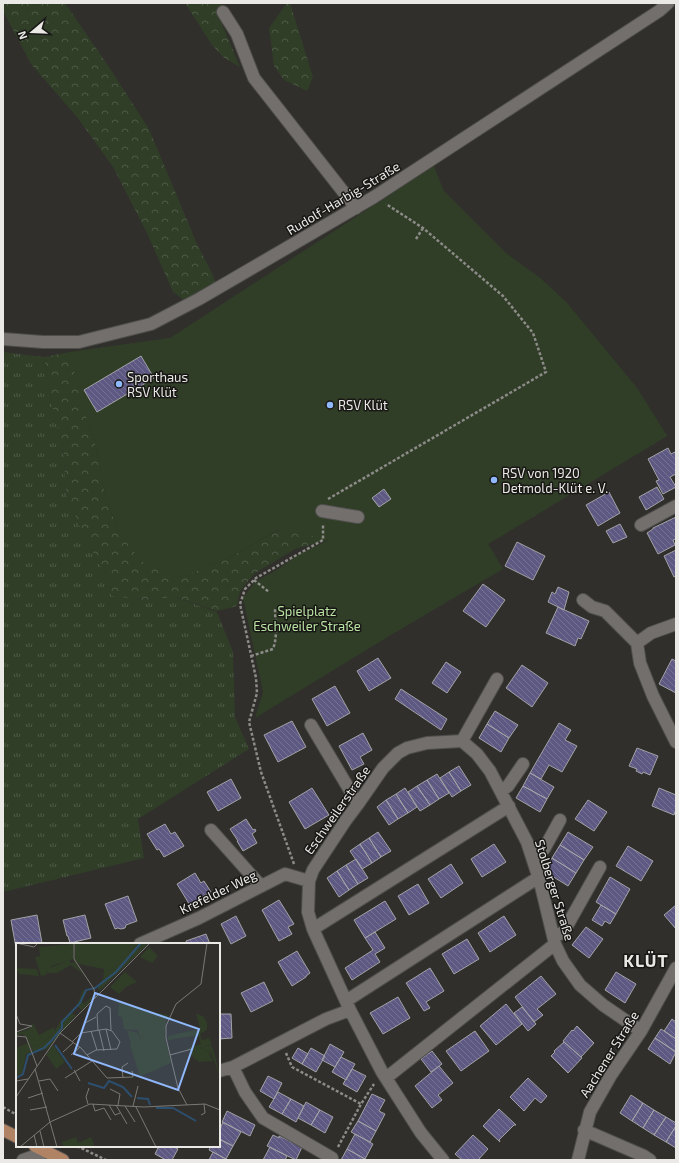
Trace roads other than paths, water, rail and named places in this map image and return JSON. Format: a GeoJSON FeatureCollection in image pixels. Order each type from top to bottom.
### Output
{"type":"FeatureCollection","features":[{"type":"Feature","properties":{"kind":"main road"},"geometry":{"type":"LineString","coordinates":[[3,1130],[16,1136]]}},
{"type":"Feature","properties":{"kind":"main road"},"geometry":{"type":"LineString","coordinates":[[36,1147],[63,1160]]}},
{"type":"Feature","properties":{"kind":"street","name":"Rudolf-Harbig-Straße"},"geometry":{"type":"LineString","coordinates":[[3,339],[43,342],[79,342],[152,324],[199,299],[374,197],[659,11],[668,3]]}},
{"type":"Feature","properties":{"kind":"street"},"geometry":{"type":"LineString","coordinates":[[223,12],[237,34],[254,78],[356,208]]}},
{"type":"Feature","properties":{"kind":"street"},"geometry":{"type":"LineString","coordinates":[[641,525],[676,506]]}},
{"type":"Feature","properties":{"kind":"street"},"geometry":{"type":"LineString","coordinates":[[322,511],[358,518]]}},
{"type":"Feature","properties":{"kind":"street"},"geometry":{"type":"LineString","coordinates":[[583,600],[592,607],[605,611],[637,643],[640,663],[653,696],[676,742]]}},
{"type":"Feature","properties":{"kind":"street"},"geometry":{"type":"LineString","coordinates":[[637,643],[651,633],[676,624]]}},
{"type":"Feature","properties":{"kind":"street"},"geometry":{"type":"LineString","coordinates":[[462,741],[497,679]]}},
{"type":"Feature","properties":{"kind":"street"},"geometry":{"type":"LineString","coordinates":[[311,725],[358,804]]}},
{"type":"Feature","properties":{"kind":"street","name":"Eschweilerstraße"},"geometry":{"type":"LineString","coordinates":[[443,1160],[421,1133],[386,1078],[348,1006],[313,929],[308,912],[308,881],[313,870],[329,845],[383,768],[398,753],[407,748],[427,743],[462,741]]}},
{"type":"Feature","properties":{"kind":"street","name":"Stolberger Straße"},"geometry":{"type":"LineString","coordinates":[[462,741],[477,754],[490,771],[527,842],[539,877],[554,940],[563,961],[580,985],[603,1005],[641,1031]]}},
{"type":"Feature","properties":{"kind":"street"},"geometry":{"type":"LineString","coordinates":[[501,791],[508,786],[523,764]]}},
{"type":"Feature","properties":{"kind":"street"},"geometry":{"type":"LineString","coordinates":[[313,929],[509,806]]}},
{"type":"Feature","properties":{"kind":"street"},"geometry":{"type":"LineString","coordinates":[[530,851],[544,849],[560,820]]}},
{"type":"Feature","properties":{"kind":"street"},"geometry":{"type":"LineString","coordinates":[[211,830],[261,886]]}},
{"type":"Feature","properties":{"kind":"street"},"geometry":{"type":"LineString","coordinates":[[386,1078],[563,933],[600,867]]}},
{"type":"Feature","properties":{"kind":"street","name":"Krefelder Weg"},"geometry":{"type":"LineString","coordinates":[[142,943],[198,918],[285,874],[308,881]]}},
{"type":"Feature","properties":{"kind":"street"},"geometry":{"type":"LineString","coordinates":[[220,1071],[233,1067],[326,1020],[539,877]]}},
{"type":"Feature","properties":{"kind":"street","name":"Aachener Straße"},"geometry":{"type":"LineString","coordinates":[[578,1160],[584,1130],[590,1112],[611,1075],[641,1031],[676,968]]}},
{"type":"Feature","properties":{"kind":"street"},"geometry":{"type":"LineString","coordinates":[[233,1067],[245,1092],[263,1118],[317,1155],[332,1158]]}},
{"type":"Feature","properties":{"kind":"street"},"geometry":{"type":"LineString","coordinates":[[584,1130],[650,1160]]}},
{"type":"Feature","properties":{"kind":"street"},"geometry":{"type":"LineString","coordinates":[[23,1160],[46,1152]]}},
{"type":"Feature","properties":{"kind":"place","name":"Sporthaus RSV Klüt"},"geometry":{"type":"Point","coordinates":[119,384]}},
{"type":"Feature","properties":{"kind":"place","name":"RSV Klüt"},"geometry":{"type":"Point","coordinates":[330,405]}},
{"type":"Feature","properties":{"kind":"place","name":"RSV von 1920 Detmold-Klüt e. V."},"geometry":{"type":"Point","coordinates":[494,480]}},
{"type":"Feature","properties":{"kind":"district","name":"KLÜT"},"geometry":{"type":"Point","coordinates":[646,961]}},
{"type":"Feature","properties":{"kind":"park label","name":"Spielplatz Eschweiler Straße"},"geometry":{"type":"Point","coordinates":[307,618]}}]}
